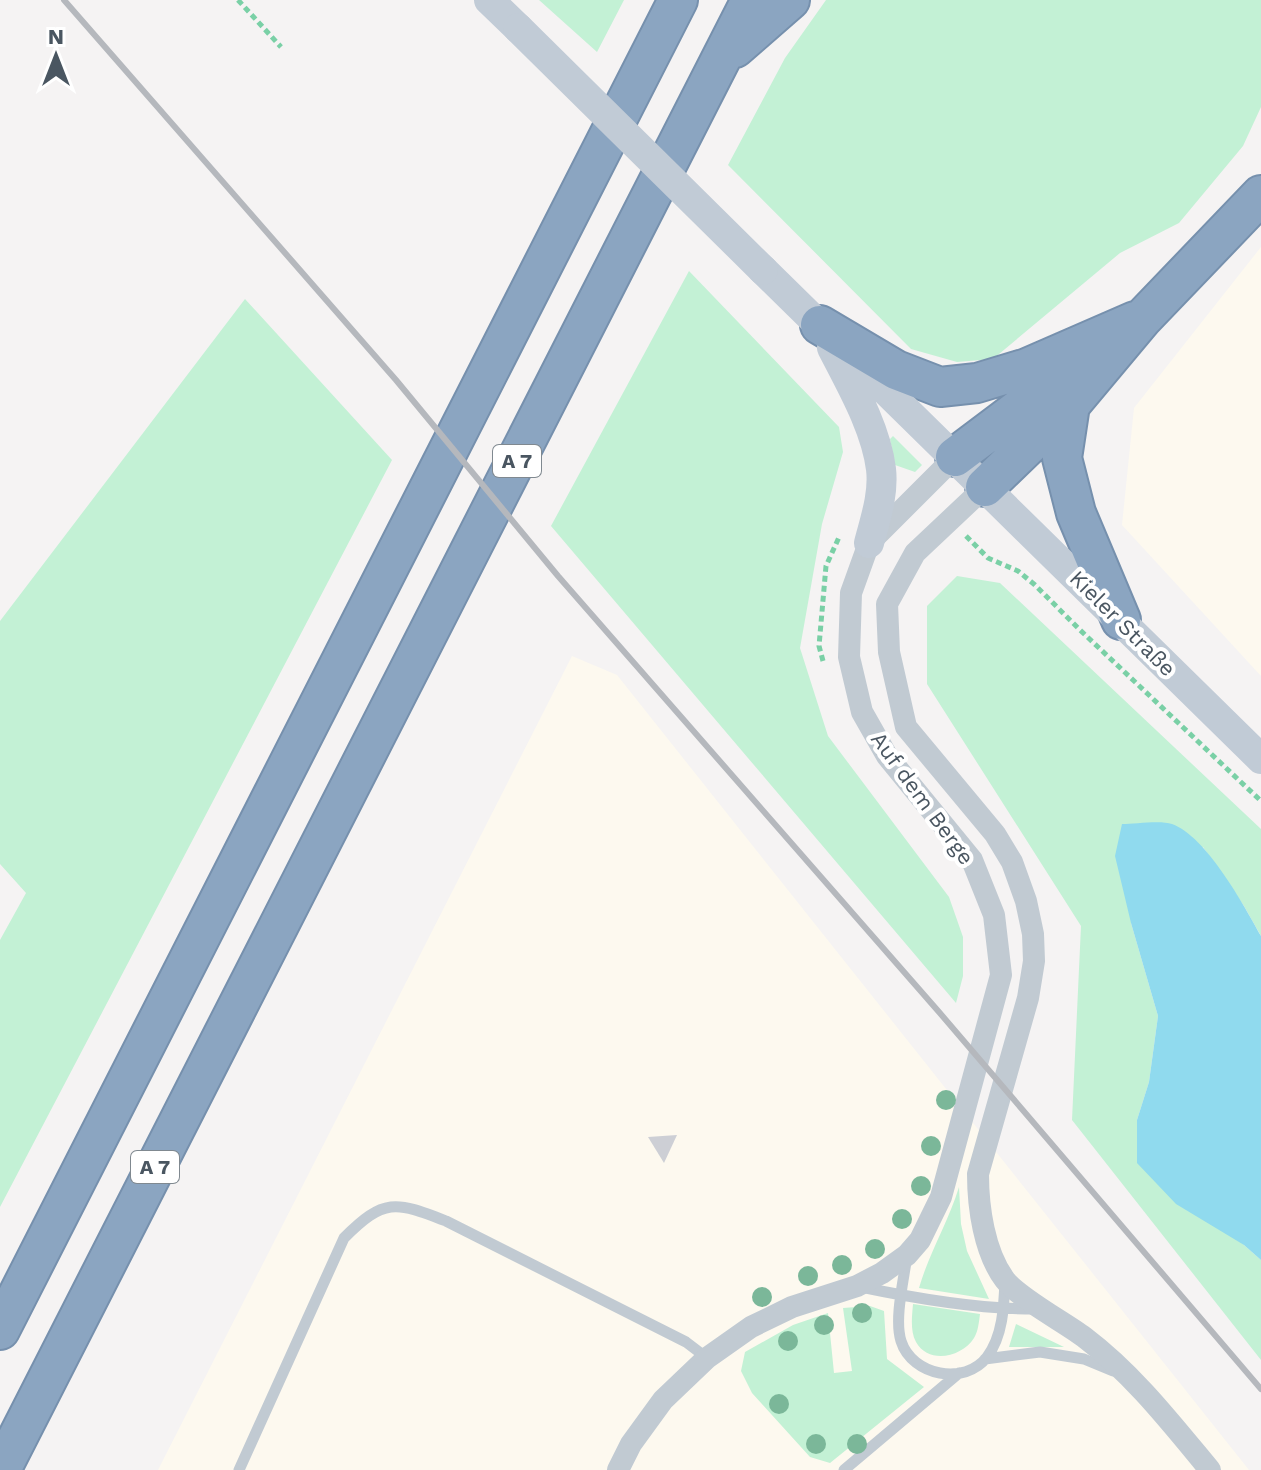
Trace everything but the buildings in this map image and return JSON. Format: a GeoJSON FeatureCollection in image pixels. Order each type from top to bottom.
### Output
{"type":"FeatureCollection","features":[{"type":"Feature","properties":{"kind":"highway","name":"A 7"},"geometry":{"type":"LineString","coordinates":[[1,1470],[751,0]]}},
{"type":"Feature","properties":{"kind":"highway"},"geometry":{"type":"LineString","coordinates":[[724,57],[790,0]]}},
{"type":"Feature","properties":{"kind":"highway"},"geometry":{"type":"LineString","coordinates":[[0,1330],[675,5]]}},
{"type":"Feature","properties":{"kind":"highway"},"geometry":{"type":"LineString","coordinates":[[985,487],[1070,405],[1142,319],[1261,195]]}},
{"type":"Feature","properties":{"kind":"highway"},"geometry":{"type":"LineString","coordinates":[[820,325],[896,370],[940,387],[977,383],[1027,368],[1142,319]]}},
{"type":"Feature","properties":{"kind":"highway"},"geometry":{"type":"LineString","coordinates":[[955,457],[1142,319]]}},
{"type":"Feature","properties":{"kind":"highway"},"geometry":{"type":"LineString","coordinates":[[1070,405],[1062,458],[1076,513],[1121,620]]}},
{"type":"Feature","properties":{"kind":"main road","name":"Kieler Straße"},"geometry":{"type":"LineString","coordinates":[[489,0],[1261,759]]}},
{"type":"Feature","properties":{"kind":"main road"},"geometry":{"type":"LineString","coordinates":[[820,325],[862,411],[881,468],[878,508],[869,543]]}},
{"type":"Feature","properties":{"kind":"street","name":"Auf dem Berge"},"geometry":{"type":"LineString","coordinates":[[907,1255],[920,1240],[941,1197],[1001,975],[994,915],[972,860],[887,756],[862,712],[849,657],[851,593],[869,543],[955,457]]}},
{"type":"Feature","properties":{"kind":"street","name":"Auf dem Berge"},"geometry":{"type":"LineString","coordinates":[[985,487],[915,553],[887,604],[889,652],[906,727],[995,834],[1012,862],[1026,901],[1033,934],[1034,961],[1028,998],[978,1174],[978,1204],[986,1237],[1005,1280]]}},
{"type":"Feature","properties":{"kind":"street"},"geometry":{"type":"LineString","coordinates":[[618,1470],[631,1444],[663,1400],[707,1358],[751,1327],[792,1307],[857,1286],[907,1255]]}},
{"type":"Feature","properties":{"kind":"street"},"geometry":{"type":"LineString","coordinates":[[1005,1280],[1084,1338],[1128,1376],[1210,1470]]}},
{"type":"Feature","properties":{"kind":"lane"},"geometry":{"type":"LineString","coordinates":[[239,1470],[344,1238],[367,1216],[382,1209],[408,1207],[446,1221],[686,1342],[707,1358]]}},
{"type":"Feature","properties":{"kind":"lane"},"geometry":{"type":"LineString","coordinates":[[907,1255],[899,1322],[901,1340],[905,1349],[925,1368],[942,1374],[977,1367],[985,1359],[998,1335],[1004,1309],[1005,1280]]}},
{"type":"Feature","properties":{"kind":"lane"},"geometry":{"type":"LineString","coordinates":[[857,1286],[902,1296],[1004,1309],[1043,1309]]}},
{"type":"Feature","properties":{"kind":"lane"},"geometry":{"type":"LineString","coordinates":[[985,1359],[1040,1352],[1084,1359],[1128,1376]]}},
{"type":"Feature","properties":{"kind":"lane"},"geometry":{"type":"LineString","coordinates":[[844,1470],[959,1373]]}},
{"type":"Feature","properties":{"kind":"path"},"geometry":{"type":"LineString","coordinates":[[238,0],[281,47]]}},
{"type":"Feature","properties":{"kind":"path"},"geometry":{"type":"LineString","coordinates":[[950,520],[988,558],[1018,571],[1035,585],[1261,801]]}},
{"type":"Feature","properties":{"kind":"path"},"geometry":{"type":"LineString","coordinates":[[827,675],[819,646],[826,566],[846,522]]}},
{"type":"Feature","properties":{"kind":"shaded area"},"geometry":{"type":"Polygon","coordinates":[[[1261,247],[1261,676],[1122,525],[1134,408],[1261,247]]]}},
{"type":"Feature","properties":{"kind":"shaded area"},"geometry":{"type":"Polygon","coordinates":[[[572,656],[617,675],[1249,1470],[158,1470],[572,656]]]}},
{"type":"Feature","properties":{"kind":"green space"},"geometry":{"type":"Polygon","coordinates":[[[539,0],[624,0],[597,52],[539,0]]]}},
{"type":"Feature","properties":{"kind":"green space"},"geometry":{"type":"Polygon","coordinates":[[[826,0],[1261,0],[1261,107],[1243,146],[1179,223],[1120,253],[993,359],[957,362],[911,349],[728,165],[785,58],[826,0]]]}},
{"type":"Feature","properties":{"kind":"green space"},"geometry":{"type":"Polygon","coordinates":[[[689,271],[839,427],[843,452],[822,524],[800,648],[828,736],[949,897],[963,937],[963,976],[956,1003],[551,526],[689,271]]]}},
{"type":"Feature","properties":{"kind":"green space"},"geometry":{"type":"Polygon","coordinates":[[[245,299],[392,460],[0,1207],[0,940],[26,893],[0,864],[0,621],[245,299]]]}},
{"type":"Feature","properties":{"kind":"green space"},"geometry":{"type":"Polygon","coordinates":[[[893,436],[922,465],[915,472],[895,465],[890,439],[893,436]]]}},
{"type":"Feature","properties":{"kind":"green space"},"geometry":{"type":"Polygon","coordinates":[[[957,576],[1000,583],[1261,829],[1261,936],[1203,847],[1131,923],[1158,1016],[1149,1082],[1137,1120],[1244,1245],[1261,1260],[1261,1360],[1072,1120],[1081,926],[927,684],[927,606],[957,576]]]}},
{"type":"Feature","properties":{"kind":"green space"},"geometry":{"type":"Polygon","coordinates":[[[959,1187],[961,1224],[967,1251],[989,1299],[919,1288],[959,1187]]]}},
{"type":"Feature","properties":{"kind":"green space"},"geometry":{"type":"Polygon","coordinates":[[[913,1304],[980,1314],[975,1336],[969,1345],[954,1354],[929,1354],[914,1338],[913,1304]]]}},
{"type":"Feature","properties":{"kind":"green space"},"geometry":{"type":"Polygon","coordinates":[[[870,1306],[884,1311],[887,1359],[924,1387],[830,1463],[810,1457],[752,1393],[741,1371],[745,1352],[793,1325],[828,1313],[834,1373],[852,1371],[843,1308],[870,1306]]]}},
{"type":"Feature","properties":{"kind":"green space"},"geometry":{"type":"Polygon","coordinates":[[[1016,1324],[1064,1347],[1009,1347],[1016,1324]]]}},
{"type":"Feature","properties":{"kind":"water"},"geometry":{"type":"Polygon","coordinates":[[[1167,823],[1185,831],[1223,873],[1261,936],[1261,1260],[1244,1245],[1176,1204],[1137,1163],[1137,1120],[1149,1082],[1158,1016],[1115,856],[1122,824],[1167,823]]]}},
{"type":"Feature","properties":{"kind":"railway"},"geometry":{"type":"LineString","coordinates":[[64,0],[396,380],[558,576],[939,1012],[1261,1389]]}}]}
